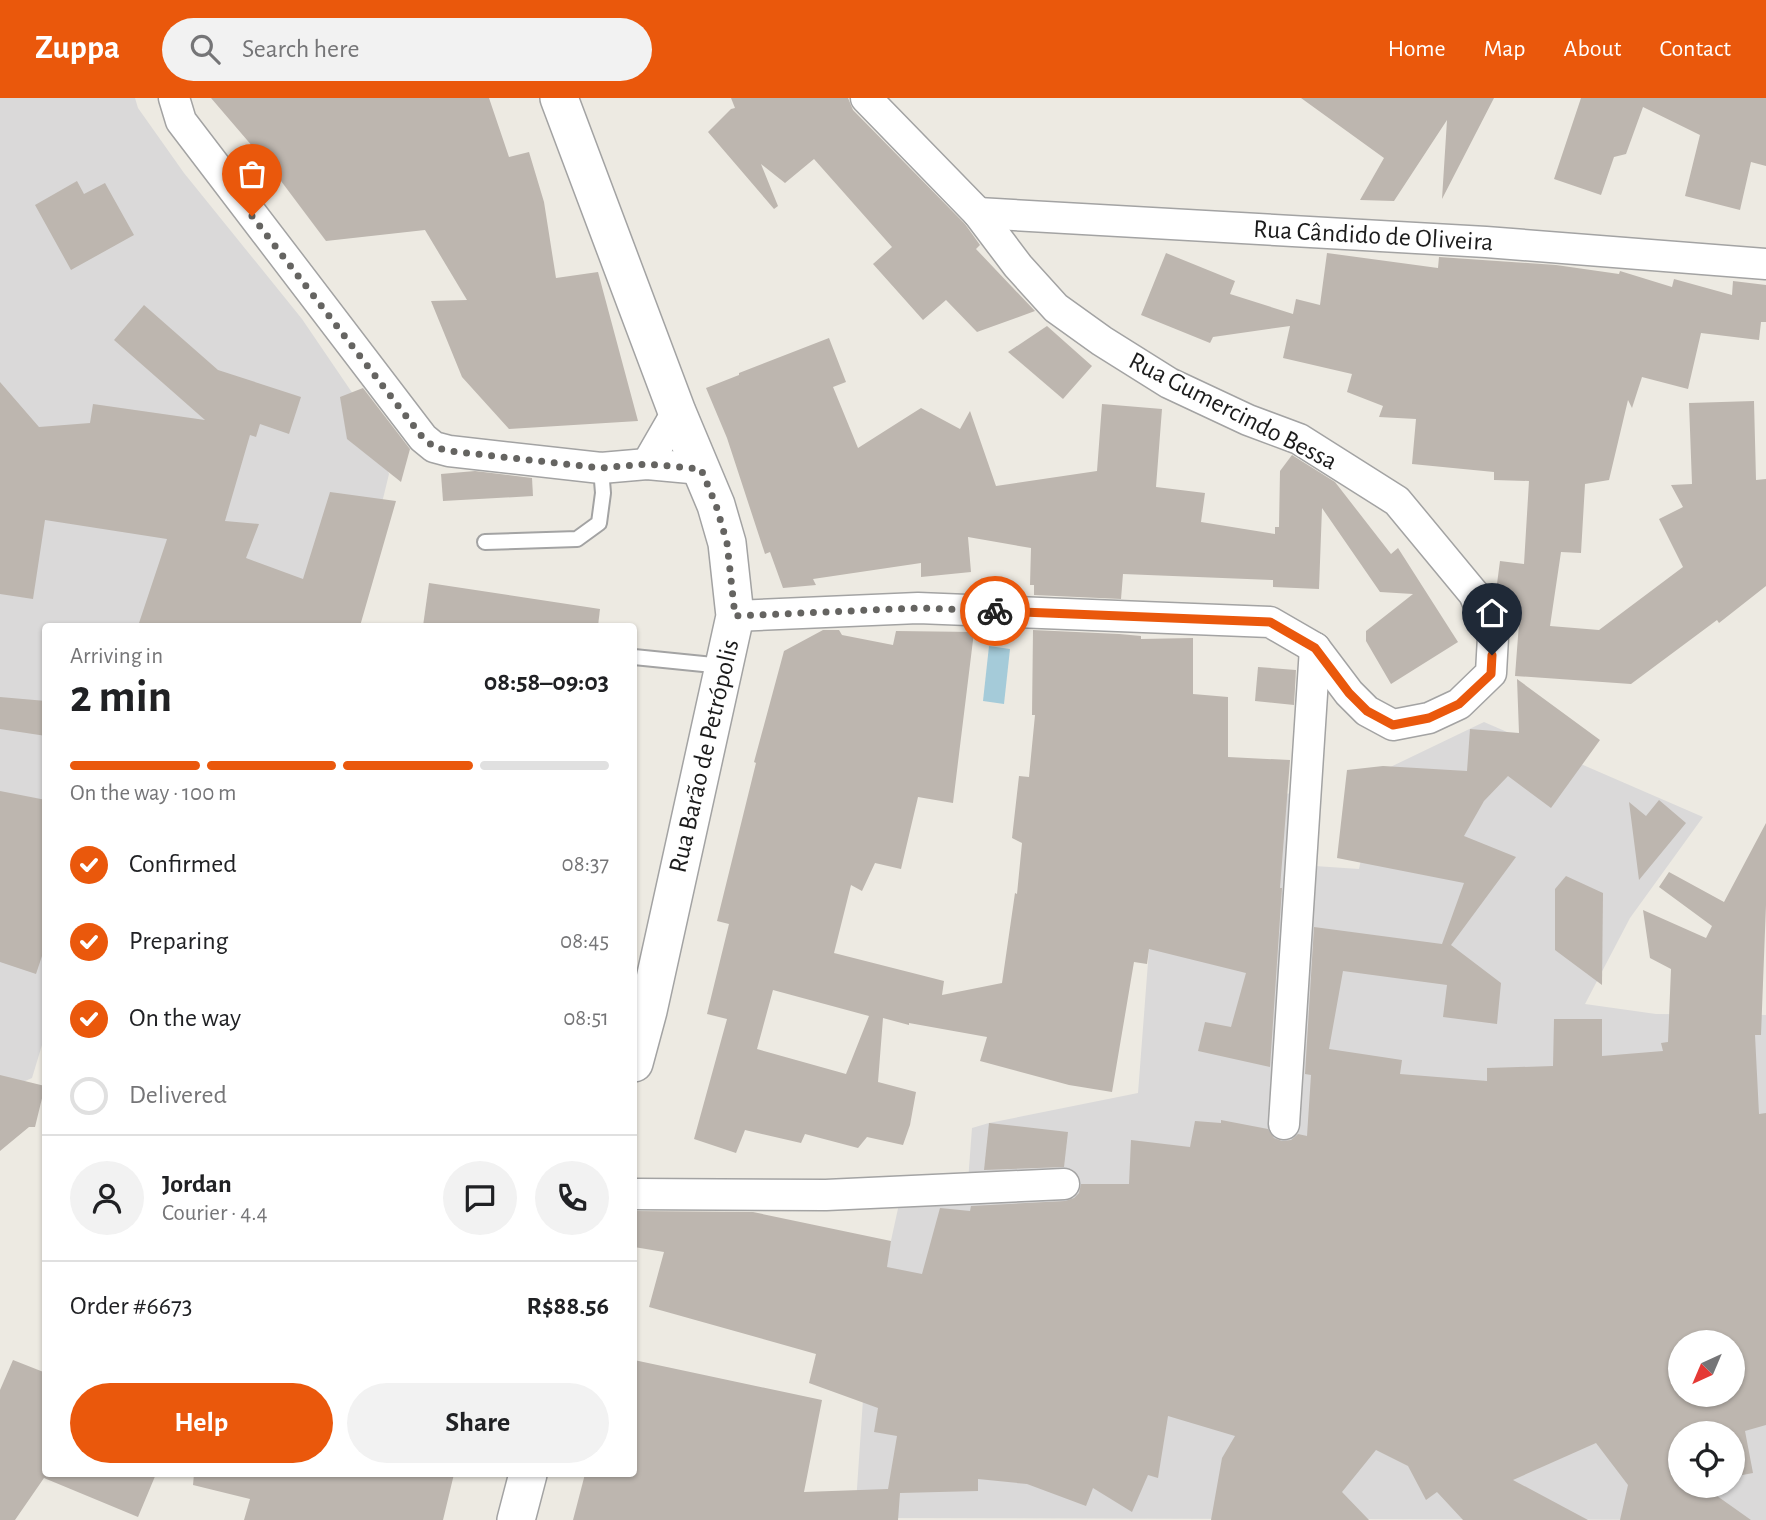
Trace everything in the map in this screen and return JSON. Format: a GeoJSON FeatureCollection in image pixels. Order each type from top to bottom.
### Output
{"type":"FeatureCollection","features":[{"type":"Feature","properties":{"kind":"street"},"geometry":{"type":"LineString","coordinates":[[174,98],[181,121],[423,438],[434,447],[601,468],[647,464],[701,469]]}},
{"type":"Feature","properties":{"kind":"street","name":"Rua Barão de Petrópolis"},"geometry":{"type":"LineString","coordinates":[[559,98],[677,412],[716,505],[727,543],[735,616],[637,1052]]}},
{"type":"Feature","properties":{"kind":"street","name":"Rua Gumercindo Bessa"},"geometry":{"type":"LineString","coordinates":[[735,616],[918,608],[1270,622],[1315,648],[1349,693],[1367,711],[1393,725],[1429,718],[1459,704],[1491,674],[1493,637],[1474,594],[1397,501],[1299,439],[1248,420],[1168,383],[1056,308],[1018,266],[978,213],[866,98]]}},
{"type":"Feature","properties":{"kind":"street","name":"Rua Cândido de Oliveira"},"geometry":{"type":"LineString","coordinates":[[978,213],[1486,242],[1766,264]]}},
{"type":"Feature","properties":{"kind":"street"},"geometry":{"type":"LineString","coordinates":[[647,464],[677,412]]}},
{"type":"Feature","properties":{"kind":"street"},"geometry":{"type":"LineString","coordinates":[[1284,1124],[1315,648]]}},
{"type":"Feature","properties":{"kind":"street"},"geometry":{"type":"LineString","coordinates":[[637,1194],[826,1195],[1064,1184]]}},
{"type":"Feature","properties":{"kind":"street"},"geometry":{"type":"LineString","coordinates":[[516,1520],[527,1477]]}},
{"type":"Feature","properties":{"kind":"lane"},"geometry":{"type":"LineString","coordinates":[[485,542],[577,539],[599,523],[603,493],[601,468]]}},
{"type":"Feature","properties":{"kind":"lane"},"geometry":{"type":"LineString","coordinates":[[637,657],[725,666]]}},
{"type":"Feature","properties":{"kind":"shaded area"},"geometry":{"type":"Polygon","coordinates":[[[0,98],[135,98],[138,108],[184,173],[302,319],[368,416],[389,474],[353,623],[42,623],[42,1045],[32,1078],[0,1092],[0,98]]]}},
{"type":"Feature","properties":{"kind":"shaded area"},"geometry":{"type":"Polygon","coordinates":[[[1484,722],[1703,817],[1630,918],[1585,1004],[1656,1014],[1766,1015],[1766,1520],[855,1518],[866,1355],[899,1204],[967,1195],[972,1128],[1138,1093],[1160,806],[1293,793],[1300,865],[1359,869],[1380,772],[1484,722]]]}},
{"type":"Feature","properties":{"kind":"water"},"geometry":{"type":"Polygon","coordinates":[[[989,646],[1010,649],[1004,704],[983,701],[989,646]]]}},
{"type":"Feature","properties":{"kind":"building"},"geometry":{"type":"Polygon","coordinates":[[[211,98],[489,98],[509,157],[529,152],[544,202],[556,278],[598,272],[638,421],[509,429],[462,377],[431,301],[467,300],[425,230],[326,241],[272,169],[211,98]]]}},
{"type":"Feature","properties":{"kind":"building"},"geometry":{"type":"Polygon","coordinates":[[[731,98],[848,98],[853,110],[965,224],[980,245],[976,249],[1035,311],[977,332],[946,300],[923,320],[873,264],[892,247],[814,159],[785,183],[761,164],[778,206],[774,209],[708,132],[735,108],[731,98]]]}},
{"type":"Feature","properties":{"kind":"building"},"geometry":{"type":"Polygon","coordinates":[[[1301,98],[1494,98],[1442,199],[1447,120],[1394,201],[1360,200],[1384,158],[1301,98]]]}},
{"type":"Feature","properties":{"kind":"building"},"geometry":{"type":"Polygon","coordinates":[[[1581,98],[1766,98],[1766,166],[1751,162],[1740,210],[1685,196],[1700,135],[1643,107],[1626,154],[1614,157],[1601,195],[1554,179],[1581,98]]]}},
{"type":"Feature","properties":{"kind":"building"},"geometry":{"type":"Polygon","coordinates":[[[77,181],[84,194],[105,183],[134,235],[71,270],[35,205],[77,181]]]}},
{"type":"Feature","properties":{"kind":"building"},"geometry":{"type":"Polygon","coordinates":[[[1166,253],[1235,281],[1230,294],[1293,314],[1296,299],[1320,305],[1327,253],[1438,268],[1439,257],[1556,265],[1619,274],[1620,271],[1672,287],[1674,279],[1732,295],[1733,281],[1766,285],[1766,322],[1761,322],[1759,340],[1701,333],[1688,389],[1642,377],[1632,408],[1628,400],[1609,480],[1585,484],[1581,553],[1561,552],[1550,626],[1599,630],[1683,567],[1659,519],[1683,507],[1671,485],[1692,484],[1689,403],[1754,401],[1756,480],[1766,479],[1766,586],[1719,623],[1717,620],[1631,684],[1515,676],[1520,610],[1514,610],[1514,607],[1502,615],[1495,599],[1500,561],[1524,564],[1529,481],[1494,480],[1494,472],[1412,464],[1416,419],[1379,417],[1383,406],[1347,392],[1352,374],[1283,358],[1290,326],[1213,337],[1210,343],[1141,315],[1166,253]]]}},
{"type":"Feature","properties":{"kind":"building"},"geometry":{"type":"Polygon","coordinates":[[[144,305],[218,370],[301,397],[289,434],[260,424],[256,437],[250,435],[225,521],[259,524],[246,558],[303,579],[330,492],[396,501],[361,623],[139,623],[167,539],[45,520],[33,599],[0,594],[0,382],[39,427],[90,423],[93,404],[205,420],[114,340],[144,305]]]}},
{"type":"Feature","properties":{"kind":"building"},"geometry":{"type":"Polygon","coordinates":[[[1047,326],[1092,366],[1063,399],[1008,352],[1047,326]]]}},
{"type":"Feature","properties":{"kind":"building"},"geometry":{"type":"Polygon","coordinates":[[[829,338],[846,382],[833,387],[858,448],[921,408],[960,429],[970,411],[996,486],[1097,471],[1102,404],[1162,409],[1156,487],[1205,493],[1201,522],[1275,534],[1275,527],[1279,527],[1280,471],[1292,455],[1335,482],[1391,554],[1398,548],[1458,642],[1391,684],[1366,641],[1366,631],[1413,594],[1380,592],[1322,508],[1319,589],[1273,587],[1273,580],[1123,574],[1121,599],[1034,595],[1034,585],[1030,585],[1031,548],[968,537],[971,572],[921,577],[921,563],[813,579],[816,585],[783,588],[770,552],[765,554],[727,438],[706,388],[829,338]]]}},
{"type":"Feature","properties":{"kind":"building"},"geometry":{"type":"Polygon","coordinates":[[[363,388],[410,449],[401,482],[347,439],[340,397],[363,388]]]}},
{"type":"Feature","properties":{"kind":"building"},"geometry":{"type":"Polygon","coordinates":[[[475,471],[532,478],[533,496],[443,501],[441,474],[475,471]]]}},
{"type":"Feature","properties":{"kind":"building"},"geometry":{"type":"Polygon","coordinates":[[[429,583],[600,609],[598,623],[423,623],[429,583]]]}},
{"type":"Feature","properties":{"kind":"building"},"geometry":{"type":"Polygon","coordinates":[[[823,630],[839,630],[842,635],[893,645],[896,631],[974,632],[953,803],[918,797],[901,869],[875,863],[862,891],[851,885],[834,953],[944,981],[942,995],[1002,983],[1015,893],[1017,894],[1022,843],[1012,838],[1019,776],[1029,777],[1035,715],[1032,715],[1033,630],[1119,634],[1141,636],[1141,639],[1193,638],[1193,694],[1228,697],[1228,757],[1290,760],[1270,1067],[1198,1051],[1205,1022],[1231,1027],[1246,973],[1149,949],[1147,964],[1134,962],[1112,1092],[1069,1085],[980,1061],[987,1037],[909,1025],[883,1018],[878,1082],[916,1092],[903,1145],[867,1137],[858,1148],[805,1134],[801,1143],[745,1130],[736,1153],[694,1139],[727,1019],[707,1014],[729,924],[717,921],[756,763],[754,762],[784,651],[823,630]],[[773,990],[757,1049],[846,1074],[869,1016],[773,990]]]}},
{"type":"Feature","properties":{"kind":"building"},"geometry":{"type":"Polygon","coordinates":[[[1258,667],[1296,670],[1294,705],[1255,701],[1258,667]]]}},
{"type":"Feature","properties":{"kind":"building"},"geometry":{"type":"Polygon","coordinates":[[[1517,679],[1600,740],[1551,808],[1508,776],[1484,801],[1464,836],[1516,857],[1451,945],[1501,983],[1497,1024],[1443,1017],[1447,985],[1343,971],[1329,1049],[1402,1060],[1400,1074],[1487,1081],[1487,1068],[1553,1066],[1554,1019],[1602,1019],[1602,1056],[1663,1051],[1661,1043],[1668,1042],[1671,969],[1650,958],[1643,910],[1706,938],[1712,926],[1659,887],[1669,872],[1724,902],[1766,823],[1761,1035],[1755,1035],[1759,1114],[1766,1113],[1766,1425],[1745,1431],[1745,1421],[1668,1421],[1668,1498],[1720,1498],[1751,1520],[1620,1520],[1628,1485],[1596,1443],[1513,1480],[1588,1520],[1463,1520],[1437,1492],[1426,1500],[1408,1466],[1376,1450],[1342,1492],[1369,1520],[1211,1520],[1222,1458],[1235,1436],[1168,1416],[1158,1478],[1148,1475],[1132,1512],[1093,1488],[1086,1506],[1027,1484],[978,1479],[978,1491],[900,1493],[898,1520],[573,1520],[584,1477],[637,1477],[637,1361],[822,1400],[804,1492],[888,1489],[897,1436],[874,1432],[878,1408],[809,1383],[816,1354],[649,1307],[664,1252],[637,1248],[637,1211],[753,1212],[891,1241],[887,1267],[922,1274],[940,1208],[970,1211],[971,1206],[1065,1201],[1079,1193],[1081,1184],[1129,1184],[1131,1140],[1190,1147],[1195,1121],[1221,1123],[1221,1120],[1268,1129],[1274,1138],[1282,1141],[1291,1140],[1298,1134],[1307,1136],[1311,1075],[1305,1074],[1314,927],[1442,944],[1464,883],[1337,858],[1347,770],[1383,766],[1467,771],[1470,729],[1519,733],[1517,679]]]}},
{"type":"Feature","properties":{"kind":"building"},"geometry":{"type":"Polygon","coordinates":[[[0,697],[42,701],[42,735],[0,729],[0,697]]]}},
{"type":"Feature","properties":{"kind":"building"},"geometry":{"type":"Polygon","coordinates":[[[0,791],[42,799],[42,956],[36,974],[0,962],[0,791]]]}},
{"type":"Feature","properties":{"kind":"building"},"geometry":{"type":"Polygon","coordinates":[[[1659,800],[1686,823],[1639,880],[1629,802],[1646,816],[1659,800]]]}},
{"type":"Feature","properties":{"kind":"building"},"geometry":{"type":"Polygon","coordinates":[[[1566,876],[1603,893],[1602,985],[1555,950],[1555,889],[1566,876]]]}},
{"type":"Feature","properties":{"kind":"building"},"geometry":{"type":"Polygon","coordinates":[[[0,1075],[42,1085],[42,1098],[35,1127],[29,1127],[0,1151],[0,1075]]]}},
{"type":"Feature","properties":{"kind":"building"},"geometry":{"type":"Polygon","coordinates":[[[989,1123],[1068,1132],[1064,1167],[984,1170],[989,1123]]]}},
{"type":"Feature","properties":{"kind":"building"},"geometry":{"type":"Polygon","coordinates":[[[13,1360],[42,1371],[42,1477],[155,1477],[138,1517],[44,1478],[15,1520],[0,1520],[0,1390],[13,1360]]]}},
{"type":"Feature","properties":{"kind":"building"},"geometry":{"type":"Polygon","coordinates":[[[1745,1431],[1753,1473],[1745,1475],[1745,1431]]]}},
{"type":"Feature","properties":{"kind":"building"},"geometry":{"type":"Polygon","coordinates":[[[194,1477],[453,1477],[443,1520],[244,1520],[250,1499],[193,1485],[194,1477]]]}},
{"type":"Feature","properties":{"kind":"way so far"},"geometry":{"type":"LineString","coordinates":[[252,216],[423,438],[434,447],[601,468],[647,464],[701,469],[716,505],[727,543],[735,616],[918,608],[995,611]]}},
{"type":"Feature","properties":{"kind":"route"},"geometry":{"type":"LineString","coordinates":[[995,611],[1270,622],[1315,648],[1349,693],[1367,711],[1393,725],[1429,718],[1459,704],[1491,674],[1492,655]]}}]}
